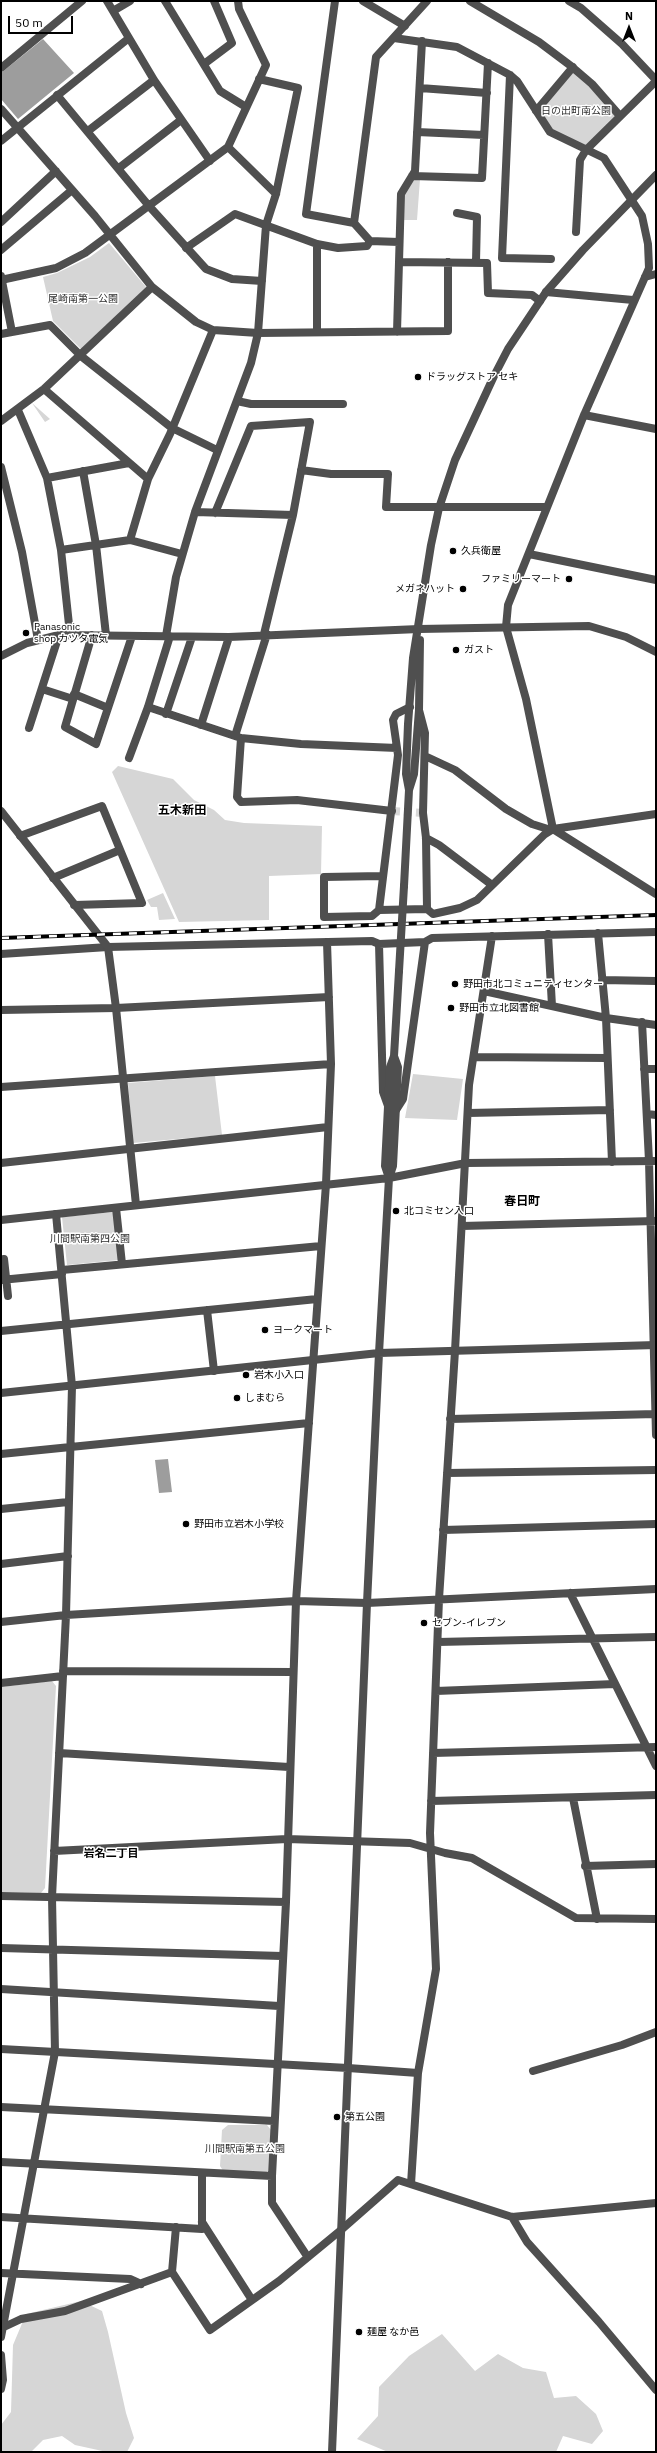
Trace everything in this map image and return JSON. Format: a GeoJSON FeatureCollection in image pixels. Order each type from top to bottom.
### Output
{"type":"FeatureCollection","features":[{"type":"Feature","properties":{"kind":"street"},"geometry":{"type":"LineString","coordinates":[[1,68],[82,1]]}},
{"type":"Feature","properties":{"kind":"street"},"geometry":{"type":"LineString","coordinates":[[106,1],[154,80],[180,120],[210,161]]}},
{"type":"Feature","properties":{"kind":"street"},"geometry":{"type":"LineString","coordinates":[[113,11],[130,1]]}},
{"type":"Feature","properties":{"kind":"street"},"geometry":{"type":"LineString","coordinates":[[165,1],[220,91],[246,107]]}},
{"type":"Feature","properties":{"kind":"street"},"geometry":{"type":"LineString","coordinates":[[204,64],[232,44],[214,1]]}},
{"type":"Feature","properties":{"kind":"street"},"geometry":{"type":"LineString","coordinates":[[12,332],[1,278],[56,268],[85,253],[228,148],[266,65],[239,9],[238,1]]}},
{"type":"Feature","properties":{"kind":"street"},"geometry":{"type":"LineString","coordinates":[[335,1],[306,214],[354,223],[370,241],[399,242]]}},
{"type":"Feature","properties":{"kind":"street"},"geometry":{"type":"LineString","coordinates":[[363,1],[405,26]]}},
{"type":"Feature","properties":{"kind":"street"},"geometry":{"type":"LineString","coordinates":[[354,223],[376,57],[428,1]]}},
{"type":"Feature","properties":{"kind":"street"},"geometry":{"type":"LineString","coordinates":[[470,1],[539,42],[573,67],[592,84],[620,116]]}},
{"type":"Feature","properties":{"kind":"street"},"geometry":{"type":"LineString","coordinates":[[569,1],[622,44],[656,81],[586,150],[580,160],[576,232]]}},
{"type":"Feature","properties":{"kind":"street"},"geometry":{"type":"LineString","coordinates":[[1,141],[129,38]]}},
{"type":"Feature","properties":{"kind":"street"},"geometry":{"type":"LineString","coordinates":[[394,38],[458,47],[510,75],[517,81],[550,132],[604,158],[642,216],[648,244],[649,268],[633,300],[584,415],[508,605],[506,626],[526,699],[552,830]]}},
{"type":"Feature","properties":{"kind":"street"},"geometry":{"type":"LineString","coordinates":[[396,332],[401,194],[415,171],[422,41]]}},
{"type":"Feature","properties":{"kind":"street"},"geometry":{"type":"LineString","coordinates":[[412,176],[482,178],[488,63]]}},
{"type":"Feature","properties":{"kind":"street"},"geometry":{"type":"LineString","coordinates":[[536,111],[573,67]]}},
{"type":"Feature","properties":{"kind":"street"},"geometry":{"type":"LineString","coordinates":[[510,75],[502,258],[552,259]]}},
{"type":"Feature","properties":{"kind":"street"},"geometry":{"type":"LineString","coordinates":[[129,758],[148,707],[168,636],[182,554],[217,450],[251,363],[258,333],[266,225],[276,194],[298,88],[259,79]]}},
{"type":"Feature","properties":{"kind":"street"},"geometry":{"type":"LineString","coordinates":[[88,131],[154,80]]}},
{"type":"Feature","properties":{"kind":"street"},"geometry":{"type":"LineString","coordinates":[[420,88],[487,93]]}},
{"type":"Feature","properties":{"kind":"street"},"geometry":{"type":"LineString","coordinates":[[57,95],[149,206],[206,268],[232,279],[262,281]]}},
{"type":"Feature","properties":{"kind":"street"},"geometry":{"type":"LineString","coordinates":[[1,109],[95,216],[109,236],[152,287],[196,322],[214,330],[258,333],[448,331],[448,262]]}},
{"type":"Feature","properties":{"kind":"street"},"geometry":{"type":"LineString","coordinates":[[119,168],[180,120]]}},
{"type":"Feature","properties":{"kind":"street"},"geometry":{"type":"LineString","coordinates":[[417,132],[484,135]]}},
{"type":"Feature","properties":{"kind":"street"},"geometry":{"type":"LineString","coordinates":[[228,148],[276,194]]}},
{"type":"Feature","properties":{"kind":"street"},"geometry":{"type":"LineString","coordinates":[[1,222],[56,172]]}},
{"type":"Feature","properties":{"kind":"street"},"geometry":{"type":"LineString","coordinates":[[332,2452],[356,1841],[379,1353],[389,1178],[385,1166],[392,1109],[390,1067],[394,1056],[404,886],[409,790],[406,774],[413,658],[419,630],[426,569],[439,508],[455,460],[480,404],[508,349],[546,292],[656,175]]}},
{"type":"Feature","properties":{"kind":"street"},"geometry":{"type":"LineString","coordinates":[[1,250],[72,190]]}},
{"type":"Feature","properties":{"kind":"street"},"geometry":{"type":"LineString","coordinates":[[186,248],[235,214],[317,244],[338,248],[367,246],[370,241]]}},
{"type":"Feature","properties":{"kind":"street"},"geometry":{"type":"LineString","coordinates":[[457,214],[477,217],[476,262]]}},
{"type":"Feature","properties":{"kind":"street"},"geometry":{"type":"LineString","coordinates":[[317,244],[317,332]]}},
{"type":"Feature","properties":{"kind":"street"},"geometry":{"type":"LineString","coordinates":[[399,262],[487,263],[488,293],[532,294],[540,301]]}},
{"type":"Feature","properties":{"kind":"street"},"geometry":{"type":"LineString","coordinates":[[645,277],[656,274]]}},
{"type":"Feature","properties":{"kind":"street"},"geometry":{"type":"LineString","coordinates":[[645,277],[656,279]]}},
{"type":"Feature","properties":{"kind":"street"},"geometry":{"type":"LineString","coordinates":[[1,421],[18,410],[44,389],[81,356],[152,287]]}},
{"type":"Feature","properties":{"kind":"street"},"geometry":{"type":"LineString","coordinates":[[546,292],[633,300]]}},
{"type":"Feature","properties":{"kind":"street"},"geometry":{"type":"LineString","coordinates":[[1,334],[50,325],[81,356],[172,428],[217,450]]}},
{"type":"Feature","properties":{"kind":"street"},"geometry":{"type":"LineString","coordinates":[[130,540],[148,479],[172,428],[214,330]]}},
{"type":"Feature","properties":{"kind":"street"},"geometry":{"type":"LineString","coordinates":[[44,389],[148,479]]}},
{"type":"Feature","properties":{"kind":"street"},"geometry":{"type":"LineString","coordinates":[[237,401],[251,404],[343,404]]}},
{"type":"Feature","properties":{"kind":"street"},"geometry":{"type":"LineString","coordinates":[[18,410],[47,478],[61,550],[70,634]]}},
{"type":"Feature","properties":{"kind":"street"},"geometry":{"type":"LineString","coordinates":[[584,415],[656,429]]}},
{"type":"Feature","properties":{"kind":"street"},"geometry":{"type":"LineString","coordinates":[[215,513],[251,426],[310,422],[300,470],[293,515],[266,634],[238,737],[237,797],[241,802],[297,800],[392,811]]}},
{"type":"Feature","properties":{"kind":"street"},"geometry":{"type":"LineString","coordinates":[[47,478],[129,463]]}},
{"type":"Feature","properties":{"kind":"street"},"geometry":{"type":"LineString","coordinates":[[1,467],[22,552],[38,640]]}},
{"type":"Feature","properties":{"kind":"street"},"geometry":{"type":"LineString","coordinates":[[300,470],[332,474],[388,474],[386,507],[548,507]]}},
{"type":"Feature","properties":{"kind":"street"},"geometry":{"type":"LineString","coordinates":[[83,471],[96,545],[106,635]]}},
{"type":"Feature","properties":{"kind":"street"},"geometry":{"type":"LineString","coordinates":[[195,512],[293,515]]}},
{"type":"Feature","properties":{"kind":"street"},"geometry":{"type":"LineString","coordinates":[[61,550],[130,540],[182,554]]}},
{"type":"Feature","properties":{"kind":"street"},"geometry":{"type":"LineString","coordinates":[[529,554],[656,580]]}},
{"type":"Feature","properties":{"kind":"street"},"geometry":{"type":"LineString","coordinates":[[1,656],[38,640],[70,634],[229,637],[266,634],[506,626],[589,626],[626,637],[656,652]]}},
{"type":"Feature","properties":{"kind":"street"},"geometry":{"type":"LineString","coordinates":[[409,790],[414,774],[419,710],[419,630]]}},
{"type":"Feature","properties":{"kind":"street"},"geometry":{"type":"LineString","coordinates":[[29,728],[59,635]]}},
{"type":"Feature","properties":{"kind":"street"},"geometry":{"type":"LineString","coordinates":[[92,635],[65,726],[96,744],[132,636]]}},
{"type":"Feature","properties":{"kind":"street"},"geometry":{"type":"LineString","coordinates":[[166,714],[192,637]]}},
{"type":"Feature","properties":{"kind":"street"},"geometry":{"type":"LineString","coordinates":[[201,725],[229,637]]}},
{"type":"Feature","properties":{"kind":"street"},"geometry":{"type":"LineString","coordinates":[[42,689],[108,708]]}},
{"type":"Feature","properties":{"kind":"street"},"geometry":{"type":"LineString","coordinates":[[148,707],[238,737],[301,744],[398,748]]}},
{"type":"Feature","properties":{"kind":"street"},"geometry":{"type":"LineString","coordinates":[[379,910],[382,876],[392,811],[398,748],[393,720],[396,714],[410,708]]}},
{"type":"Feature","properties":{"kind":"street"},"geometry":{"type":"LineString","coordinates":[[419,710],[425,733],[423,813],[426,838],[427,909]]}},
{"type":"Feature","properties":{"kind":"street"},"geometry":{"type":"LineString","coordinates":[[425,756],[455,770],[506,809],[526,821],[552,830],[656,894]]}},
{"type":"Feature","properties":{"kind":"street"},"geometry":{"type":"LineString","coordinates":[[20,836],[102,806],[142,903],[74,905]]}},
{"type":"Feature","properties":{"kind":"street"},"geometry":{"type":"LineString","coordinates":[[1,811],[108,947],[116,1008],[136,1205]]}},
{"type":"Feature","properties":{"kind":"street"},"geometry":{"type":"LineString","coordinates":[[382,876],[324,877],[324,917],[372,916],[379,910],[427,909],[433,914],[460,908],[477,900],[552,830],[656,814]]}},
{"type":"Feature","properties":{"kind":"street"},"geometry":{"type":"LineString","coordinates":[[426,838],[439,845],[492,885]]}},
{"type":"Feature","properties":{"kind":"street"},"geometry":{"type":"LineString","coordinates":[[53,878],[120,850]]}},
{"type":"Feature","properties":{"kind":"street"},"geometry":{"type":"LineString","coordinates":[[1,954],[108,947],[372,941],[379,944],[424,942],[432,938],[656,932]]}},
{"type":"Feature","properties":{"kind":"street"},"geometry":{"type":"LineString","coordinates":[[598,933],[606,1018],[612,1162]]}},
{"type":"Feature","properties":{"kind":"street"},"geometry":{"type":"LineString","coordinates":[[548,934],[552,1006]]}},
{"type":"Feature","properties":{"kind":"street"},"geometry":{"type":"LineString","coordinates":[[411,2184],[418,2073],[436,1969],[430,1849],[431,1801],[439,1600],[450,1419],[456,1351],[469,1085],[492,936]]}},
{"type":"Feature","properties":{"kind":"street"},"geometry":{"type":"LineString","coordinates":[[307,2256],[272,2203],[272,2176],[279,2006],[286,1902],[289,1767],[296,1601],[326,1184],[331,1064],[327,942]]}},
{"type":"Feature","properties":{"kind":"street"},"geometry":{"type":"LineString","coordinates":[[392,1109],[403,1099],[424,942]]}},
{"type":"Feature","properties":{"kind":"street"},"geometry":{"type":"LineString","coordinates":[[379,944],[383,1092],[392,1109]]}},
{"type":"Feature","properties":{"kind":"street"},"geometry":{"type":"LineString","coordinates":[[602,980],[656,981]]}},
{"type":"Feature","properties":{"kind":"street"},"geometry":{"type":"LineString","coordinates":[[484,991],[606,1018],[656,1025]]}},
{"type":"Feature","properties":{"kind":"street"},"geometry":{"type":"LineString","coordinates":[[1,1010],[116,1008],[329,997]]}},
{"type":"Feature","properties":{"kind":"street"},"geometry":{"type":"LineString","coordinates":[[642,1022],[647,1114],[652,1161],[656,1435]]}},
{"type":"Feature","properties":{"kind":"street"},"geometry":{"type":"LineString","coordinates":[[474,1057],[607,1058]]}},
{"type":"Feature","properties":{"kind":"street"},"geometry":{"type":"LineString","coordinates":[[1,1087],[331,1064]]}},
{"type":"Feature","properties":{"kind":"street"},"geometry":{"type":"LineString","coordinates":[[644,1069],[656,1069]]}},
{"type":"Feature","properties":{"kind":"street"},"geometry":{"type":"LineString","coordinates":[[468,1113],[610,1110]]}},
{"type":"Feature","properties":{"kind":"street"},"geometry":{"type":"LineString","coordinates":[[647,1114],[656,1114]]}},
{"type":"Feature","properties":{"kind":"street"},"geometry":{"type":"LineString","coordinates":[[1,1163],[328,1127]]}},
{"type":"Feature","properties":{"kind":"street"},"geometry":{"type":"LineString","coordinates":[[1,1220],[389,1178],[466,1163],[652,1161]]}},
{"type":"Feature","properties":{"kind":"street"},"geometry":{"type":"LineString","coordinates":[[116,1208],[122,1264]]}},
{"type":"Feature","properties":{"kind":"street"},"geometry":{"type":"LineString","coordinates":[[1,2336],[4,2327],[55,2052],[52,1897],[66,1615],[72,1386],[56,1214]]}},
{"type":"Feature","properties":{"kind":"street"},"geometry":{"type":"LineString","coordinates":[[462,1226],[653,1221]]}},
{"type":"Feature","properties":{"kind":"street"},"geometry":{"type":"LineString","coordinates":[[4,1280],[122,1264],[321,1246]]}},
{"type":"Feature","properties":{"kind":"street"},"geometry":{"type":"LineString","coordinates":[[4,1259],[4,1280],[8,1296]]}},
{"type":"Feature","properties":{"kind":"street"},"geometry":{"type":"LineString","coordinates":[[1,1331],[317,1299]]}},
{"type":"Feature","properties":{"kind":"street"},"geometry":{"type":"LineString","coordinates":[[207,1310],[214,1371]]}},
{"type":"Feature","properties":{"kind":"street"},"geometry":{"type":"LineString","coordinates":[[1,1393],[379,1353],[655,1345]]}},
{"type":"Feature","properties":{"kind":"street"},"geometry":{"type":"LineString","coordinates":[[450,1419],[656,1414]]}},
{"type":"Feature","properties":{"kind":"street"},"geometry":{"type":"LineString","coordinates":[[1,1454],[309,1423]]}},
{"type":"Feature","properties":{"kind":"street"},"geometry":{"type":"LineString","coordinates":[[447,1473],[656,1470]]}},
{"type":"Feature","properties":{"kind":"street"},"geometry":{"type":"LineString","coordinates":[[1,1509],[68,1502]]}},
{"type":"Feature","properties":{"kind":"street"},"geometry":{"type":"LineString","coordinates":[[443,1530],[656,1524]]}},
{"type":"Feature","properties":{"kind":"street"},"geometry":{"type":"LineString","coordinates":[[1,1564],[68,1556]]}},
{"type":"Feature","properties":{"kind":"street"},"geometry":{"type":"LineString","coordinates":[[1,1622],[66,1615],[296,1601],[367,1603],[656,1589]]}},
{"type":"Feature","properties":{"kind":"street"},"geometry":{"type":"LineString","coordinates":[[570,1593],[591,1639],[656,1766]]}},
{"type":"Feature","properties":{"kind":"street"},"geometry":{"type":"LineString","coordinates":[[438,1642],[656,1637]]}},
{"type":"Feature","properties":{"kind":"street"},"geometry":{"type":"LineString","coordinates":[[1,1682],[63,1674],[293,1672]]}},
{"type":"Feature","properties":{"kind":"street"},"geometry":{"type":"LineString","coordinates":[[436,1691],[615,1684]]}},
{"type":"Feature","properties":{"kind":"street"},"geometry":{"type":"LineString","coordinates":[[433,1753],[656,1747]]}},
{"type":"Feature","properties":{"kind":"street"},"geometry":{"type":"LineString","coordinates":[[58,1753],[289,1767]]}},
{"type":"Feature","properties":{"kind":"street"},"geometry":{"type":"LineString","coordinates":[[431,1801],[572,1798],[656,1794]]}},
{"type":"Feature","properties":{"kind":"street"},"geometry":{"type":"LineString","coordinates":[[572,1798],[597,1919]]}},
{"type":"Feature","properties":{"kind":"street"},"geometry":{"type":"LineString","coordinates":[[54,1851],[287,1839],[420,1844],[430,1849],[472,1858],[576,1918],[656,1919]]}},
{"type":"Feature","properties":{"kind":"street"},"geometry":{"type":"LineString","coordinates":[[585,1866],[656,1864]]}},
{"type":"Feature","properties":{"kind":"street"},"geometry":{"type":"LineString","coordinates":[[1,1896],[286,1902]]}},
{"type":"Feature","properties":{"kind":"street"},"geometry":{"type":"LineString","coordinates":[[1,1948],[282,1956]]}},
{"type":"Feature","properties":{"kind":"street"},"geometry":{"type":"LineString","coordinates":[[1,1989],[279,2006]]}},
{"type":"Feature","properties":{"kind":"street"},"geometry":{"type":"LineString","coordinates":[[533,2071],[622,2045],[656,2032]]}},
{"type":"Feature","properties":{"kind":"street"},"geometry":{"type":"LineString","coordinates":[[1,2049],[418,2073]]}},
{"type":"Feature","properties":{"kind":"street"},"geometry":{"type":"LineString","coordinates":[[1,2107],[274,2121]]}},
{"type":"Feature","properties":{"kind":"street"},"geometry":{"type":"LineString","coordinates":[[1,2162],[202,2174],[272,2176]]}},
{"type":"Feature","properties":{"kind":"street"},"geometry":{"type":"LineString","coordinates":[[1,2217],[202,2229],[202,2174]]}},
{"type":"Feature","properties":{"kind":"street"},"geometry":{"type":"LineString","coordinates":[[176,2227],[172,2272],[210,2330],[252,2300],[341,2230],[398,2180],[512,2217],[656,2203]]}},
{"type":"Feature","properties":{"kind":"street"},"geometry":{"type":"LineString","coordinates":[[512,2217],[527,2242],[599,2322],[656,2390]]}},
{"type":"Feature","properties":{"kind":"street"},"geometry":{"type":"LineString","coordinates":[[202,2222],[252,2300]]}},
{"type":"Feature","properties":{"kind":"street"},"geometry":{"type":"LineString","coordinates":[[4,2327],[21,2319],[65,2311],[172,2272]]}},
{"type":"Feature","properties":{"kind":"street"},"geometry":{"type":"LineString","coordinates":[[1,2273],[130,2279],[141,2284]]}},
{"type":"Feature","properties":{"kind":"street"},"geometry":{"type":"LineString","coordinates":[[1,2355],[3,2380],[1,2389]]}},
{"type":"Feature","properties":{"kind":"green space","name":"日の出町南公園"},"geometry":{"type":"Polygon","coordinates":[[[573,71],[590,85],[617,115],[585,147],[551,129],[539,111],[573,71]]]}},
{"type":"Feature","properties":{"kind":"green space"},"geometry":{"type":"Polygon","coordinates":[[[413,179],[420,179],[417,220],[403,220],[404,195],[413,179]]]}},
{"type":"Feature","properties":{"kind":"green space","name":"尾崎南第一公園"},"geometry":{"type":"Polygon","coordinates":[[[109,243],[146,287],[81,349],[53,321],[43,277],[57,273],[90,257],[109,243]]]}},
{"type":"Feature","properties":{"kind":"green space"},"geometry":{"type":"Polygon","coordinates":[[[32,403],[50,419],[45,422],[32,403]]]}},
{"type":"Feature","properties":{"kind":"green space"},"geometry":{"type":"Polygon","coordinates":[[[118,766],[173,779],[194,800],[214,810],[225,820],[244,823],[322,826],[321,874],[269,876],[269,920],[179,922],[112,772],[118,766]]]}},
{"type":"Feature","properties":{"kind":"green space"},"geometry":{"type":"Polygon","coordinates":[[[163,893],[175,919],[159,920],[157,907],[151,907],[147,900],[163,893]]]}},
{"type":"Feature","properties":{"kind":"green space"},"geometry":{"type":"Polygon","coordinates":[[[413,1074],[463,1079],[457,1120],[405,1118],[413,1074]]]}},
{"type":"Feature","properties":{"kind":"green space"},"geometry":{"type":"Polygon","coordinates":[[[215,1076],[222,1135],[133,1143],[128,1083],[215,1076]]]}},
{"type":"Feature","properties":{"kind":"green space","name":"川間駅南第四公園"},"geometry":{"type":"Polygon","coordinates":[[[114,1212],[119,1260],[67,1265],[62,1217],[114,1212]]]}},
{"type":"Feature","properties":{"kind":"green space"},"geometry":{"type":"Polygon","coordinates":[[[52,1681],[56,1686],[45,1888],[41,1893],[1,1892],[1,1687],[52,1681]]]}},
{"type":"Feature","properties":{"kind":"green space","name":"川間駅南第五公園"},"geometry":{"type":"Polygon","coordinates":[[[228,2125],[267,2125],[271,2130],[270,2170],[265,2173],[224,2172],[220,2166],[222,2130],[228,2125]]]}},
{"type":"Feature","properties":{"kind":"green space"},"geometry":{"type":"Polygon","coordinates":[[[81,2301],[102,2311],[126,2413],[134,2438],[127,2452],[107,2452],[75,2445],[62,2436],[43,2440],[31,2452],[1,2452],[1,2425],[11,2412],[13,2345],[26,2314],[81,2301]]]}},
{"type":"Feature","properties":{"kind":"green space"},"geometry":{"type":"Polygon","coordinates":[[[442,2334],[475,2371],[498,2354],[523,2368],[546,2372],[554,2398],[576,2396],[596,2414],[603,2431],[592,2444],[563,2436],[556,2452],[388,2452],[357,2439],[378,2416],[379,2387],[409,2356],[442,2334]]]}},
{"type":"Feature","properties":{"kind":"shaded area"},"geometry":{"type":"Polygon","coordinates":[[[43,39],[74,73],[18,119],[1,99],[1,73],[43,39]]]}},
{"type":"Feature","properties":{"kind":"shaded area"},"geometry":{"type":"Polygon","coordinates":[[[168,1459],[172,1492],[159,1493],[155,1460],[168,1459]]]}},
{"type":"Feature","properties":{"kind":"tunnel"},"geometry":{"type":"LineString","coordinates":[[392,811],[423,813]]}},
{"type":"Feature","properties":{"kind":"railway"},"geometry":{"type":"LineString","coordinates":[[1,938],[656,915]]}},
{"type":"Feature","properties":{"kind":"place","name":"ドラッグストア セキ"},"geometry":{"type":"Point","coordinates":[418,377]}},
{"type":"Feature","properties":{"kind":"place","name":"久兵衛屋"},"geometry":{"type":"Point","coordinates":[453,551]}},
{"type":"Feature","properties":{"kind":"place","name":"ファミリーマート"},"geometry":{"type":"Point","coordinates":[569,579]}},
{"type":"Feature","properties":{"kind":"place","name":"メガネハット"},"geometry":{"type":"Point","coordinates":[463,589]}},
{"type":"Feature","properties":{"kind":"place","name":"Panasonic shop カツタ電気"},"geometry":{"type":"Point","coordinates":[26,633]}},
{"type":"Feature","properties":{"kind":"place","name":"ガスト"},"geometry":{"type":"Point","coordinates":[456,650]}},
{"type":"Feature","properties":{"kind":"place","name":"野田市北コミュニティセンター"},"geometry":{"type":"Point","coordinates":[455,984]}},
{"type":"Feature","properties":{"kind":"place","name":"野田市立北図書館"},"geometry":{"type":"Point","coordinates":[451,1008]}},
{"type":"Feature","properties":{"kind":"place","name":"北コミセン入口"},"geometry":{"type":"Point","coordinates":[396,1211]}},
{"type":"Feature","properties":{"kind":"place","name":"ヨークマート"},"geometry":{"type":"Point","coordinates":[265,1330]}},
{"type":"Feature","properties":{"kind":"place","name":"岩木小入口"},"geometry":{"type":"Point","coordinates":[246,1375]}},
{"type":"Feature","properties":{"kind":"place","name":"しまむら"},"geometry":{"type":"Point","coordinates":[237,1398]}},
{"type":"Feature","properties":{"kind":"place","name":"野田市立岩木小学校"},"geometry":{"type":"Point","coordinates":[186,1524]}},
{"type":"Feature","properties":{"kind":"place","name":"セブン-イレブン"},"geometry":{"type":"Point","coordinates":[424,1623]}},
{"type":"Feature","properties":{"kind":"place","name":"第五公園"},"geometry":{"type":"Point","coordinates":[337,2117]}},
{"type":"Feature","properties":{"kind":"place","name":"麺屋 なか邑"},"geometry":{"type":"Point","coordinates":[359,2332]}},
{"type":"Feature","properties":{"kind":"district","name":"五木新田"},"geometry":{"type":"Point","coordinates":[182,811]}},
{"type":"Feature","properties":{"kind":"district","name":"春日町"},"geometry":{"type":"Point","coordinates":[522,1202]}},
{"type":"Feature","properties":{"kind":"district","name":"岩名二丁目"},"geometry":{"type":"Point","coordinates":[111,1854]}}]}
